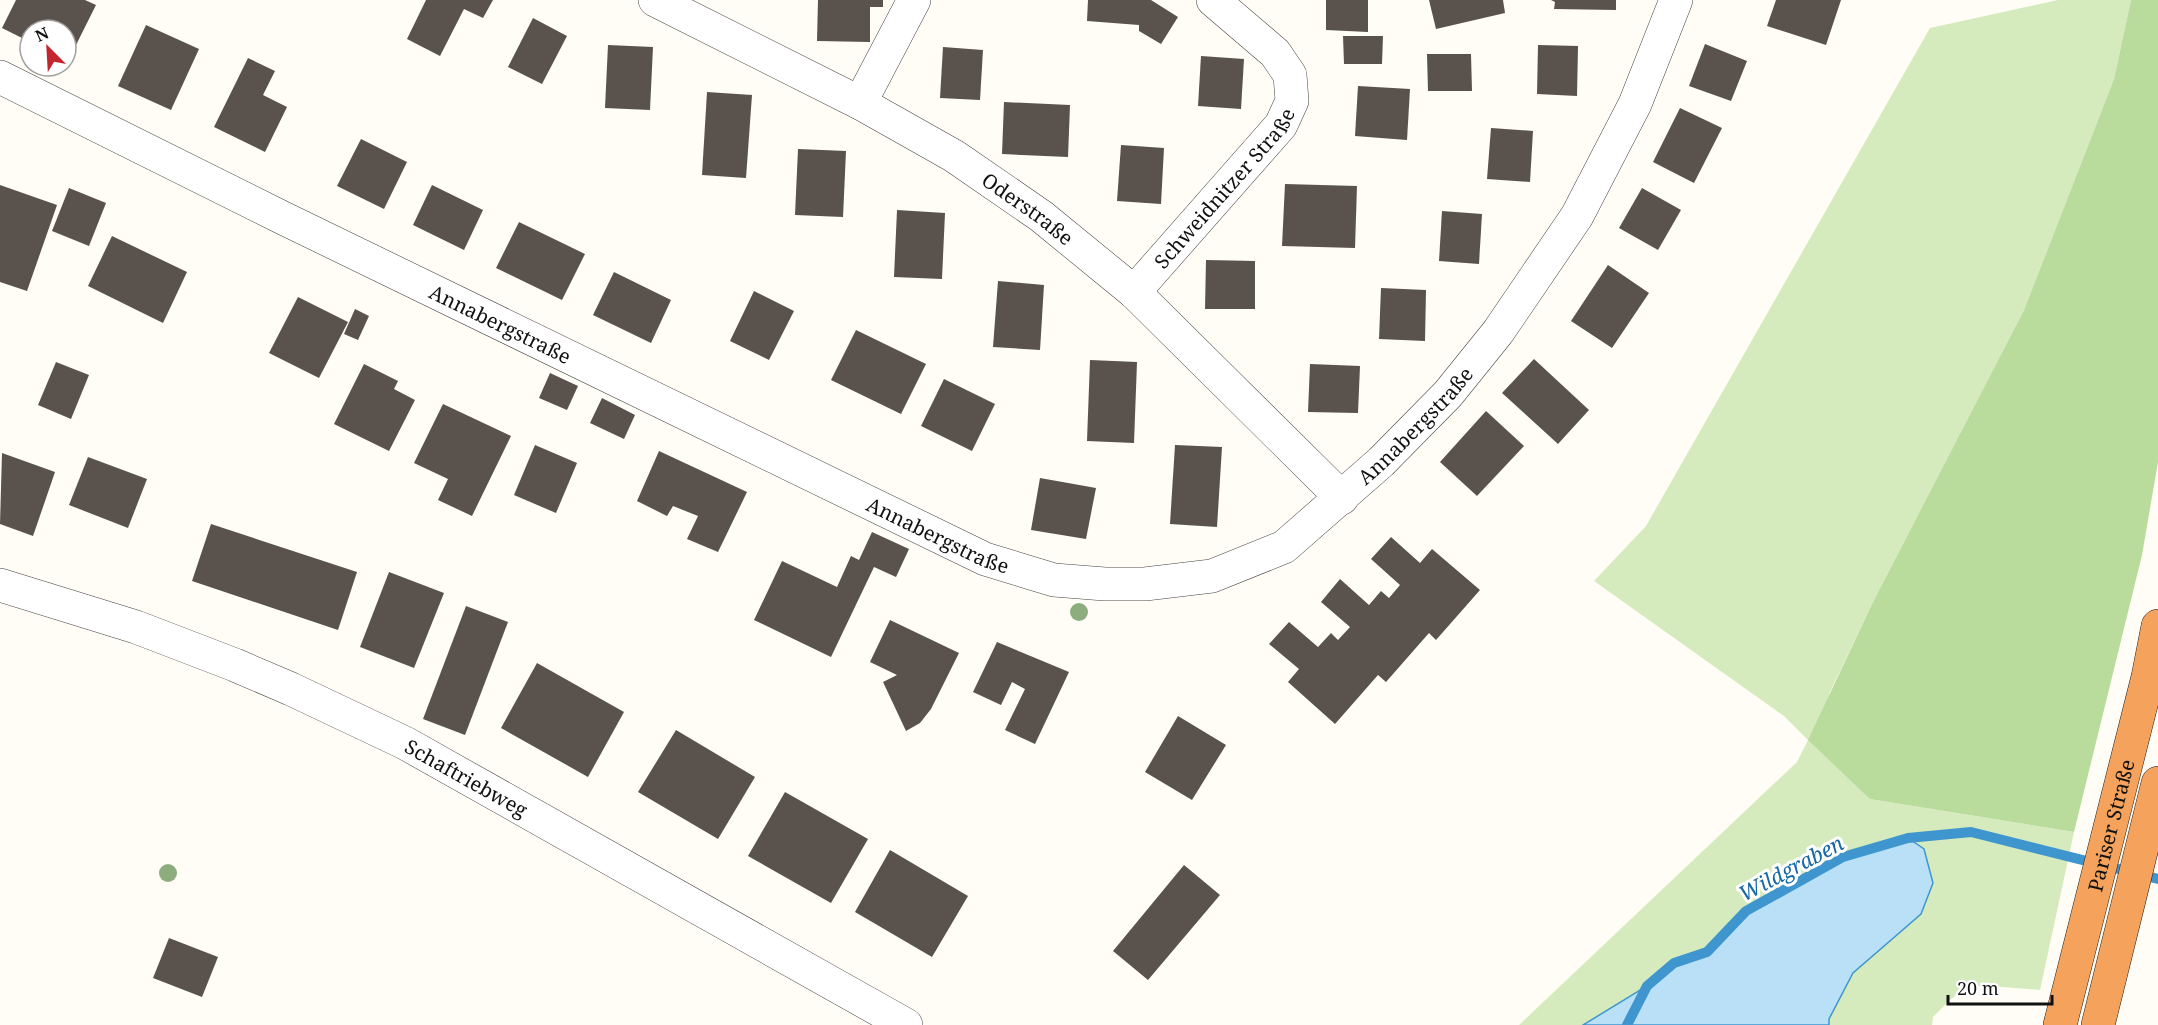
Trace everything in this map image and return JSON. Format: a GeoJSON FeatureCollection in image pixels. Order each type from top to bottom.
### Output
{"type":"FeatureCollection","features":[{"type":"Feature","properties":{"kind":"highway","name":"Pariser Straße"},"geometry":{"type":"LineString","coordinates":[[2060,1025],[2148,677],[2158,626]]}},
{"type":"Feature","properties":{"kind":"highway","name":"Pariser Straße"},"geometry":{"type":"LineString","coordinates":[[2098,1025],[2158,783]]}},
{"type":"Feature","properties":{"kind":"street","name":"Oderstraße"},"geometry":{"type":"LineString","coordinates":[[655,0],[860,103],[954,156],[1041,216],[1134,292],[1342,498]]}},
{"type":"Feature","properties":{"kind":"street"},"geometry":{"type":"LineString","coordinates":[[860,103],[914,0]]}},
{"type":"Feature","properties":{"kind":"street","name":"Schweidnitzer Straße"},"geometry":{"type":"LineString","coordinates":[[1134,292],[1281,124],[1292,101],[1290,75],[1275,53],[1213,0]]}},
{"type":"Feature","properties":{"kind":"street","name":"Annabergstraße"},"geometry":{"type":"LineString","coordinates":[[0,77],[281,217],[985,559],[1054,580],[1144,584],[1212,576],[1284,547],[1381,462],[1448,394],[1498,332],[1578,216],[1635,104],[1676,0]]}},
{"type":"Feature","properties":{"kind":"street","name":"Schaftriebweg"},"geometry":{"type":"LineString","coordinates":[[0,585],[136,627],[235,665],[405,743],[906,1025]]}},
{"type":"Feature","properties":{"kind":"green space"},"geometry":{"type":"Polygon","coordinates":[[[2058,0],[2131,0],[2114,79],[2024,310],[1873,602],[1829,694],[1870,799],[2074,832],[2040,990],[1990,986],[1967,987],[1933,1017],[1932,1025],[1829,1025],[1829,1019],[1852,973],[1921,914],[1843,857],[1746,911],[1707,952],[1674,963],[1647,986],[1583,1025],[1519,1025],[1797,762],[1808,740],[1784,716],[1594,581],[1646,526],[1930,28],[2058,0]]]}},
{"type":"Feature","properties":{"kind":"green space"},"geometry":{"type":"Polygon","coordinates":[[[2131,0],[2158,0],[2158,462],[2142,555],[2074,832],[1870,799],[1808,740],[1873,602],[2024,310],[2114,79],[2131,0]]]}},
{"type":"Feature","properties":{"kind":"water"},"geometry":{"type":"Polygon","coordinates":[[[1908,838],[1924,849],[1933,883],[1921,914],[1853,973],[1829,1019],[1829,1025],[1583,1025],[1647,986],[1674,963],[1707,952],[1746,911],[1843,857],[1908,838]]]}},
{"type":"Feature","properties":{"kind":"building"},"geometry":{"type":"Polygon","coordinates":[[[16,0],[85,0],[96,5],[78,41],[78,18],[18,18],[18,36],[2,28],[16,0]]]}},
{"type":"Feature","properties":{"kind":"building"},"geometry":{"type":"Polygon","coordinates":[[[426,0],[493,0],[483,18],[464,9],[440,56],[407,39],[426,0]]]}},
{"type":"Feature","properties":{"kind":"building"},"geometry":{"type":"Polygon","coordinates":[[[818,0],[883,0],[883,7],[870,7],[870,42],[817,41],[818,0]]]}},
{"type":"Feature","properties":{"kind":"building"},"geometry":{"type":"Polygon","coordinates":[[[1088,0],[1151,0],[1178,17],[1161,44],[1139,31],[1139,25],[1087,21],[1088,0]]]}},
{"type":"Feature","properties":{"kind":"building"},"geometry":{"type":"Polygon","coordinates":[[[1326,0],[1368,0],[1368,32],[1326,30],[1326,0]]]}},
{"type":"Feature","properties":{"kind":"building"},"geometry":{"type":"Polygon","coordinates":[[[1429,0],[1503,0],[1505,13],[1436,29],[1429,0]]]}},
{"type":"Feature","properties":{"kind":"building"},"geometry":{"type":"Polygon","coordinates":[[[1551,0],[1616,0],[1616,10],[1554,9],[1555,2],[1551,0]]]}},
{"type":"Feature","properties":{"kind":"building"},"geometry":{"type":"Polygon","coordinates":[[[1776,0],[1841,0],[1826,45],[1767,26],[1776,0]]]}},
{"type":"Feature","properties":{"kind":"building"},"geometry":{"type":"Polygon","coordinates":[[[533,18],[567,36],[542,84],[508,67],[533,18]]]}},
{"type":"Feature","properties":{"kind":"building"},"geometry":{"type":"Polygon","coordinates":[[[146,25],[199,49],[171,110],[118,86],[146,25]]]}},
{"type":"Feature","properties":{"kind":"building"},"geometry":{"type":"Polygon","coordinates":[[[1343,36],[1383,36],[1382,64],[1344,64],[1343,36]]]}},
{"type":"Feature","properties":{"kind":"building"},"geometry":{"type":"Polygon","coordinates":[[[1705,44],[1747,61],[1731,101],[1689,86],[1705,44]]]}},
{"type":"Feature","properties":{"kind":"building"},"geometry":{"type":"Polygon","coordinates":[[[608,45],[653,47],[650,110],[605,108],[608,45]]]}},
{"type":"Feature","properties":{"kind":"building"},"geometry":{"type":"Polygon","coordinates":[[[1538,45],[1578,46],[1577,96],[1537,94],[1538,45]]]}},
{"type":"Feature","properties":{"kind":"building"},"geometry":{"type":"Polygon","coordinates":[[[943,47],[983,50],[980,100],[940,98],[943,47]]]}},
{"type":"Feature","properties":{"kind":"building"},"geometry":{"type":"Polygon","coordinates":[[[1427,54],[1471,54],[1472,91],[1428,91],[1427,54]]]}},
{"type":"Feature","properties":{"kind":"building"},"geometry":{"type":"Polygon","coordinates":[[[1201,56],[1244,59],[1241,109],[1198,106],[1201,56]]]}},
{"type":"Feature","properties":{"kind":"building"},"geometry":{"type":"Polygon","coordinates":[[[248,58],[275,71],[263,95],[287,107],[265,152],[214,127],[248,58]]]}},
{"type":"Feature","properties":{"kind":"building"},"geometry":{"type":"Polygon","coordinates":[[[1358,86],[1410,89],[1407,140],[1355,136],[1358,86]]]}},
{"type":"Feature","properties":{"kind":"building"},"geometry":{"type":"Polygon","coordinates":[[[707,92],[752,95],[746,178],[702,175],[707,92]]]}},
{"type":"Feature","properties":{"kind":"building"},"geometry":{"type":"Polygon","coordinates":[[[1004,102],[1070,105],[1068,157],[1002,154],[1004,102]]]}},
{"type":"Feature","properties":{"kind":"building"},"geometry":{"type":"Polygon","coordinates":[[[1680,108],[1722,128],[1694,183],[1653,162],[1680,108]]]}},
{"type":"Feature","properties":{"kind":"building"},"geometry":{"type":"Polygon","coordinates":[[[1491,128],[1533,131],[1530,182],[1487,179],[1491,128]]]}},
{"type":"Feature","properties":{"kind":"building"},"geometry":{"type":"Polygon","coordinates":[[[361,139],[407,162],[384,209],[337,186],[361,139]]]}},
{"type":"Feature","properties":{"kind":"building"},"geometry":{"type":"Polygon","coordinates":[[[1121,145],[1164,148],[1161,204],[1117,201],[1121,145]]]}},
{"type":"Feature","properties":{"kind":"building"},"geometry":{"type":"Polygon","coordinates":[[[798,149],[846,151],[843,217],[795,215],[798,149]]]}},
{"type":"Feature","properties":{"kind":"building"},"geometry":{"type":"Polygon","coordinates":[[[1285,184],[1357,186],[1355,248],[1282,246],[1285,184]]]}},
{"type":"Feature","properties":{"kind":"building"},"geometry":{"type":"Polygon","coordinates":[[[0,185],[57,205],[27,291],[0,282],[0,185]]]}},
{"type":"Feature","properties":{"kind":"building"},"geometry":{"type":"Polygon","coordinates":[[[432,185],[483,210],[464,250],[413,225],[432,185]]]}},
{"type":"Feature","properties":{"kind":"building"},"geometry":{"type":"Polygon","coordinates":[[[69,188],[106,203],[89,246],[52,231],[69,188]]]}},
{"type":"Feature","properties":{"kind":"building"},"geometry":{"type":"Polygon","coordinates":[[[1642,188],[1681,210],[1658,250],[1619,228],[1642,188]]]}},
{"type":"Feature","properties":{"kind":"building"},"geometry":{"type":"Polygon","coordinates":[[[897,210],[945,213],[942,279],[894,277],[897,210]]]}},
{"type":"Feature","properties":{"kind":"building"},"geometry":{"type":"Polygon","coordinates":[[[1442,211],[1482,214],[1479,264],[1439,261],[1442,211]]]}},
{"type":"Feature","properties":{"kind":"building"},"geometry":{"type":"Polygon","coordinates":[[[519,222],[585,254],[562,300],[496,268],[519,222]]]}},
{"type":"Feature","properties":{"kind":"building"},"geometry":{"type":"Polygon","coordinates":[[[112,236],[187,272],[163,323],[88,286],[112,236]]]}},
{"type":"Feature","properties":{"kind":"building"},"geometry":{"type":"Polygon","coordinates":[[[1206,260],[1255,261],[1255,309],[1205,309],[1206,260]]]}},
{"type":"Feature","properties":{"kind":"building"},"geometry":{"type":"Polygon","coordinates":[[[1608,265],[1649,293],[1612,348],[1571,321],[1608,265]]]}},
{"type":"Feature","properties":{"kind":"building"},"geometry":{"type":"Polygon","coordinates":[[[614,272],[671,300],[651,343],[593,315],[614,272]]]}},
{"type":"Feature","properties":{"kind":"building"},"geometry":{"type":"Polygon","coordinates":[[[998,281],[1044,285],[1040,350],[993,347],[998,281]]]}},
{"type":"Feature","properties":{"kind":"building"},"geometry":{"type":"Polygon","coordinates":[[[1381,288],[1426,290],[1425,341],[1379,339],[1381,288]]]}},
{"type":"Feature","properties":{"kind":"building"},"geometry":{"type":"Polygon","coordinates":[[[754,291],[794,311],[769,360],[730,341],[754,291]]]}},
{"type":"Feature","properties":{"kind":"building"},"geometry":{"type":"Polygon","coordinates":[[[298,297],[348,322],[319,378],[269,353],[298,297]]]}},
{"type":"Feature","properties":{"kind":"building"},"geometry":{"type":"Polygon","coordinates":[[[355,309],[369,316],[358,340],[344,334],[355,309]]]}},
{"type":"Feature","properties":{"kind":"building"},"geometry":{"type":"Polygon","coordinates":[[[856,330],[926,364],[901,414],[831,380],[856,330]]]}},
{"type":"Feature","properties":{"kind":"building"},"geometry":{"type":"Polygon","coordinates":[[[1534,359],[1589,410],[1558,444],[1502,393],[1534,359]]]}},
{"type":"Feature","properties":{"kind":"building"},"geometry":{"type":"Polygon","coordinates":[[[1090,360],[1137,362],[1134,443],[1087,441],[1090,360]]]}},
{"type":"Feature","properties":{"kind":"building"},"geometry":{"type":"Polygon","coordinates":[[[56,362],[89,375],[71,419],[38,405],[56,362]]]}},
{"type":"Feature","properties":{"kind":"building"},"geometry":{"type":"Polygon","coordinates":[[[364,364],[398,381],[394,389],[415,400],[389,451],[334,424],[364,364]]]}},
{"type":"Feature","properties":{"kind":"building"},"geometry":{"type":"Polygon","coordinates":[[[1310,364],[1360,366],[1358,413],[1308,412],[1310,364]]]}},
{"type":"Feature","properties":{"kind":"building"},"geometry":{"type":"Polygon","coordinates":[[[550,373],[578,386],[567,410],[539,398],[550,373]]]}},
{"type":"Feature","properties":{"kind":"building"},"geometry":{"type":"Polygon","coordinates":[[[944,379],[995,404],[972,451],[921,426],[944,379]]]}},
{"type":"Feature","properties":{"kind":"building"},"geometry":{"type":"Polygon","coordinates":[[[602,398],[635,415],[624,439],[590,423],[602,398]]]}},
{"type":"Feature","properties":{"kind":"building"},"geometry":{"type":"Polygon","coordinates":[[[443,404],[511,436],[472,516],[438,500],[448,479],[414,463],[443,404]]]}},
{"type":"Feature","properties":{"kind":"building"},"geometry":{"type":"Polygon","coordinates":[[[1486,411],[1524,446],[1477,496],[1440,462],[1486,411]]]}},
{"type":"Feature","properties":{"kind":"building"},"geometry":{"type":"Polygon","coordinates":[[[535,445],[577,463],[556,513],[514,495],[535,445]]]}},
{"type":"Feature","properties":{"kind":"building"},"geometry":{"type":"Polygon","coordinates":[[[1175,445],[1222,447],[1217,527],[1170,524],[1175,445]]]}},
{"type":"Feature","properties":{"kind":"building"},"geometry":{"type":"Polygon","coordinates":[[[659,451],[747,492],[718,552],[687,539],[698,516],[673,506],[667,516],[637,501],[659,451]]]}},
{"type":"Feature","properties":{"kind":"building"},"geometry":{"type":"Polygon","coordinates":[[[2,453],[55,472],[33,536],[0,524],[2,453]]]}},
{"type":"Feature","properties":{"kind":"building"},"geometry":{"type":"Polygon","coordinates":[[[88,457],[147,479],[128,528],[69,505],[88,457]]]}},
{"type":"Feature","properties":{"kind":"building"},"geometry":{"type":"Polygon","coordinates":[[[1040,478],[1096,488],[1086,539],[1031,530],[1040,478]]]}},
{"type":"Feature","properties":{"kind":"building"},"geometry":{"type":"Polygon","coordinates":[[[211,524],[357,572],[338,630],[192,581],[211,524]]]}},
{"type":"Feature","properties":{"kind":"building"},"geometry":{"type":"Polygon","coordinates":[[[872,532],[909,549],[896,577],[874,567],[831,657],[754,620],[782,561],[837,587],[851,556],[859,560],[872,532]]]}},
{"type":"Feature","properties":{"kind":"building"},"geometry":{"type":"Polygon","coordinates":[[[1391,537],[1420,563],[1432,549],[1480,590],[1436,640],[1429,633],[1386,682],[1378,675],[1335,724],[1288,682],[1299,669],[1269,644],[1289,622],[1318,647],[1331,633],[1338,640],[1350,627],[1321,602],[1340,579],[1369,605],[1381,591],[1389,598],[1400,585],[1371,559],[1391,537]]]}},
{"type":"Feature","properties":{"kind":"building"},"geometry":{"type":"Polygon","coordinates":[[[389,572],[444,593],[414,668],[360,647],[389,572]]]}},
{"type":"Feature","properties":{"kind":"building"},"geometry":{"type":"Polygon","coordinates":[[[466,606],[508,622],[465,735],[423,719],[466,606]]]}},
{"type":"Feature","properties":{"kind":"building"},"geometry":{"type":"Polygon","coordinates":[[[890,620],[959,653],[931,709],[920,723],[906,731],[883,682],[897,675],[870,662],[890,620]]]}},
{"type":"Feature","properties":{"kind":"building"},"geometry":{"type":"Polygon","coordinates":[[[997,642],[1069,672],[1035,744],[1005,730],[1025,689],[1012,682],[1001,705],[973,692],[997,642]]]}},
{"type":"Feature","properties":{"kind":"building"},"geometry":{"type":"Polygon","coordinates":[[[537,663],[624,712],[588,777],[501,728],[537,663]]]}},
{"type":"Feature","properties":{"kind":"building"},"geometry":{"type":"Polygon","coordinates":[[[1178,716],[1226,745],[1192,800],[1145,772],[1178,716]]]}},
{"type":"Feature","properties":{"kind":"building"},"geometry":{"type":"Polygon","coordinates":[[[676,730],[755,777],[718,839],[638,792],[676,730]]]}},
{"type":"Feature","properties":{"kind":"building"},"geometry":{"type":"Polygon","coordinates":[[[785,792],[868,839],[831,903],[748,856],[785,792]]]}},
{"type":"Feature","properties":{"kind":"building"},"geometry":{"type":"Polygon","coordinates":[[[890,850],[968,896],[932,957],[855,912],[890,850]]]}},
{"type":"Feature","properties":{"kind":"building"},"geometry":{"type":"Polygon","coordinates":[[[1184,865],[1220,895],[1148,980],[1113,951],[1184,865]]]}},
{"type":"Feature","properties":{"kind":"building"},"geometry":{"type":"Polygon","coordinates":[[[169,938],[218,957],[202,997],[153,978],[169,938]]]}},
{"type":"Feature","properties":{"kind":"waterway","name":"Wildgraben"},"geometry":{"type":"LineString","coordinates":[[1627,1025],[1647,986],[1674,963],[1707,952],[1746,911],[1843,857],[1908,838],[1971,832],[2158,879]]}}]}
